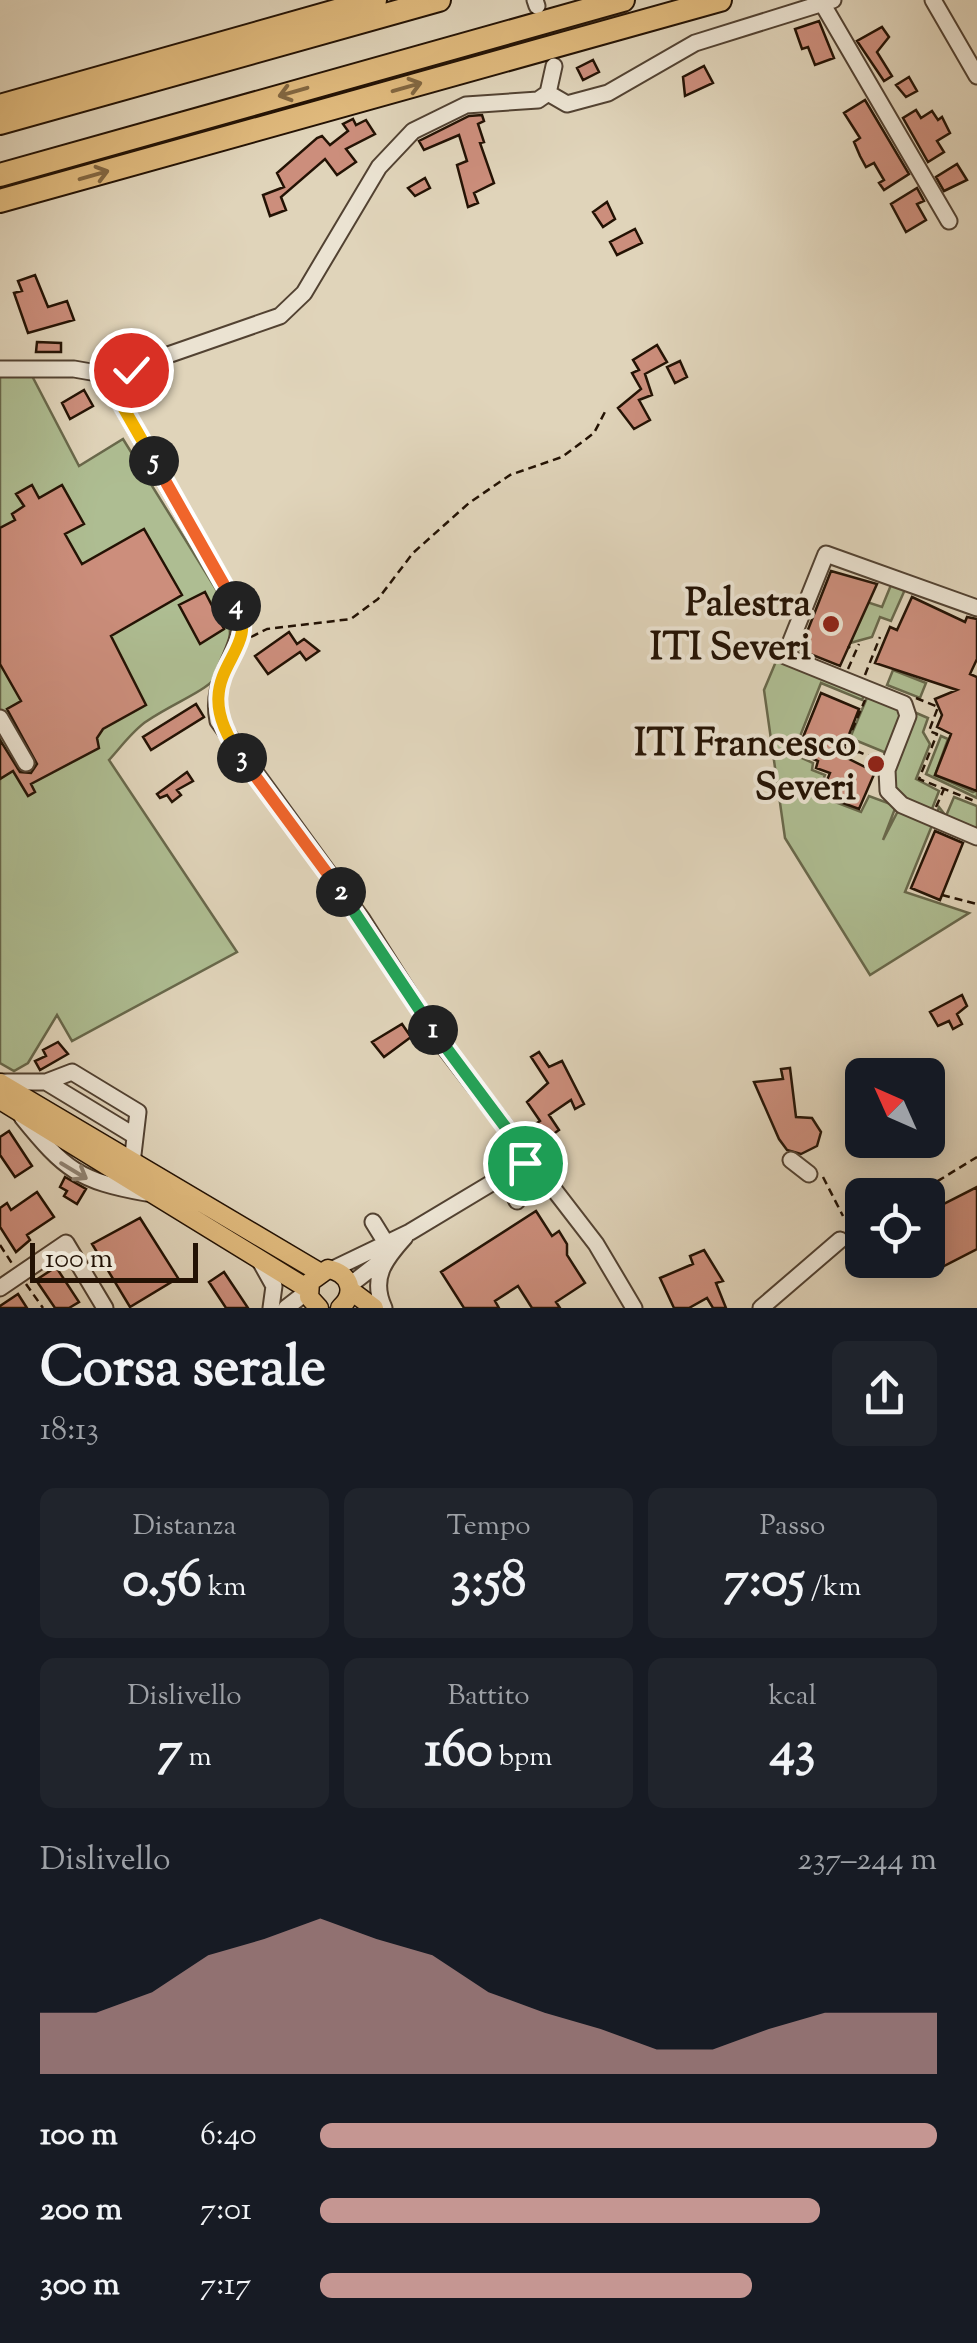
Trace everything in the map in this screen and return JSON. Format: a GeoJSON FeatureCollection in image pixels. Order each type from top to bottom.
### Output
{"type":"FeatureCollection","features":[{"type":"Feature","properties":{"kind":"highway"},"geometry":{"type":"LineString","coordinates":[[0,106],[375,0]]}},
{"type":"Feature","properties":{"kind":"highway"},"geometry":{"type":"LineString","coordinates":[[0,123],[439,0]]}},
{"type":"Feature","properties":{"kind":"highway"},"geometry":{"type":"LineString","coordinates":[[0,175],[622,0]]}},
{"type":"Feature","properties":{"kind":"highway"},"geometry":{"type":"LineString","coordinates":[[0,201],[720,0]]}},
{"type":"Feature","properties":{"kind":"main road"},"geometry":{"type":"LineString","coordinates":[[0,1082],[132,1163],[326,1271],[374,1308]]}},
{"type":"Feature","properties":{"kind":"main road"},"geometry":{"type":"LineString","coordinates":[[8,1106],[254,1254],[308,1290],[319,1308]]}},
{"type":"Feature","properties":{"kind":"main road"},"geometry":{"type":"LineString","coordinates":[[308,1290],[326,1271]]}},
{"type":"Feature","properties":{"kind":"main road"},"geometry":{"type":"LineString","coordinates":[[340,1308],[350,1287]]}},
{"type":"Feature","properties":{"kind":"street"},"geometry":{"type":"LineString","coordinates":[[932,0],[977,76]]}},
{"type":"Feature","properties":{"kind":"street"},"geometry":{"type":"LineString","coordinates":[[548,93],[567,104],[608,93],[695,42],[828,2],[950,221]]}},
{"type":"Feature","properties":{"kind":"street"},"geometry":{"type":"LineString","coordinates":[[0,369],[74,368],[120,377],[138,365],[280,316],[304,293],[378,168],[414,131],[466,106],[538,100],[548,93],[554,66]]}},
{"type":"Feature","properties":{"kind":"street"},"geometry":{"type":"LineString","coordinates":[[120,377],[119,400],[241,615],[241,643],[218,688],[218,722],[362,920],[438,1039],[596,1244],[634,1308]]}},
{"type":"Feature","properties":{"kind":"street"},"geometry":{"type":"LineString","coordinates":[[977,608],[826,554],[785,656],[844,680],[866,683],[897,699],[908,710],[884,780],[894,799],[977,837]]}},
{"type":"Feature","properties":{"kind":"street"},"geometry":{"type":"LineString","coordinates":[[0,718],[26,763]]}},
{"type":"Feature","properties":{"kind":"street"},"geometry":{"type":"LineString","coordinates":[[0,1082],[46,1082],[135,1136],[132,1163]]}},
{"type":"Feature","properties":{"kind":"street"},"geometry":{"type":"LineString","coordinates":[[350,1287],[388,1248],[410,1232],[530,1160]]}},
{"type":"Feature","properties":{"kind":"street"},"geometry":{"type":"LineString","coordinates":[[790,1160],[814,1171]]}},
{"type":"Feature","properties":{"kind":"street"},"geometry":{"type":"LineString","coordinates":[[504,1176],[517,1201]]}},
{"type":"Feature","properties":{"kind":"street"},"geometry":{"type":"LineString","coordinates":[[373,1222],[388,1248],[378,1278],[384,1308]]}},
{"type":"Feature","properties":{"kind":"street"},"geometry":{"type":"LineString","coordinates":[[761,1308],[840,1240]]}},
{"type":"Feature","properties":{"kind":"street"},"geometry":{"type":"LineString","coordinates":[[0,1288],[66,1244],[104,1308]]}},
{"type":"Feature","properties":{"kind":"street"},"geometry":{"type":"LineString","coordinates":[[326,1271],[388,1248]]}},
{"type":"Feature","properties":{"kind":"street"},"geometry":{"type":"LineString","coordinates":[[254,1254],[274,1286],[271,1308]]}},
{"type":"Feature","properties":{"kind":"street"},"geometry":{"type":"LineString","coordinates":[[286,1308],[308,1290]]}},
{"type":"Feature","properties":{"kind":"path"},"geometry":{"type":"LineString","coordinates":[[241,643],[267,629],[352,619],[378,599],[413,553],[469,503],[510,474],[562,457],[594,433],[607,408]]}},
{"type":"Feature","properties":{"kind":"path"},"geometry":{"type":"LineString","coordinates":[[880,638],[842,754],[860,752],[890,764]]}},
{"type":"Feature","properties":{"kind":"path"},"geometry":{"type":"LineString","coordinates":[[844,680],[859,644]]}},
{"type":"Feature","properties":{"kind":"path"},"geometry":{"type":"LineString","coordinates":[[938,707],[929,731],[937,734],[919,779],[977,802]]}},
{"type":"Feature","properties":{"kind":"path"},"geometry":{"type":"LineString","coordinates":[[932,818],[944,788]]}},
{"type":"Feature","properties":{"kind":"path"},"geometry":{"type":"LineString","coordinates":[[942,895],[977,904]]}},
{"type":"Feature","properties":{"kind":"path"},"geometry":{"type":"LineString","coordinates":[[943,1178],[977,1157]]}},
{"type":"Feature","properties":{"kind":"path"},"geometry":{"type":"LineString","coordinates":[[814,1171],[843,1216]]}},
{"type":"Feature","properties":{"kind":"path"},"geometry":{"type":"LineString","coordinates":[[0,1245],[42,1308]]}},
{"type":"Feature","properties":{"kind":"green space"},"geometry":{"type":"Polygon","coordinates":[[[30,372],[79,466],[123,439],[227,607],[230,634],[223,669],[200,690],[142,725],[109,760],[237,952],[72,1041],[57,1015],[28,1063],[14,1071],[0,1063],[0,374],[30,372]]]}},
{"type":"Feature","properties":{"kind":"green space"},"geometry":{"type":"Polygon","coordinates":[[[891,585],[907,585],[891,621],[880,617],[872,637],[850,643],[867,602],[882,607],[891,585]]]}},
{"type":"Feature","properties":{"kind":"green space"},"geometry":{"type":"Polygon","coordinates":[[[777,659],[866,691],[862,700],[821,683],[793,754],[813,763],[812,770],[825,775],[817,795],[861,812],[869,796],[896,806],[883,840],[900,807],[933,823],[905,892],[969,913],[870,975],[785,838],[764,690],[777,659]]]}},
{"type":"Feature","properties":{"kind":"green space"},"geometry":{"type":"Polygon","coordinates":[[[893,670],[926,683],[920,698],[887,685],[893,670]]]}},
{"type":"Feature","properties":{"kind":"green space"},"geometry":{"type":"Polygon","coordinates":[[[869,693],[903,712],[889,754],[850,738],[869,693]]]}},
{"type":"Feature","properties":{"kind":"green space"},"geometry":{"type":"Polygon","coordinates":[[[914,712],[928,718],[923,732],[930,744],[916,779],[939,791],[930,814],[903,803],[889,784],[914,712]]]}},
{"type":"Feature","properties":{"kind":"green space"},"geometry":{"type":"Polygon","coordinates":[[[941,736],[948,739],[935,775],[973,792],[977,790],[977,798],[926,774],[941,736]]]}},
{"type":"Feature","properties":{"kind":"green space"},"geometry":{"type":"Polygon","coordinates":[[[954,797],[977,806],[977,833],[936,816],[939,807],[946,816],[954,797]]]}},
{"type":"Feature","properties":{"kind":"building"},"geometry":{"type":"Polygon","coordinates":[[[819,21],[834,58],[815,65],[808,47],[802,49],[795,29],[819,21]]]}},
{"type":"Feature","properties":{"kind":"building"},"geometry":{"type":"Polygon","coordinates":[[[882,27],[889,37],[877,52],[892,76],[884,81],[857,41],[882,27]]]}},
{"type":"Feature","properties":{"kind":"building"},"geometry":{"type":"Polygon","coordinates":[[[593,60],[599,72],[583,80],[577,68],[593,60]]]}},
{"type":"Feature","properties":{"kind":"building"},"geometry":{"type":"Polygon","coordinates":[[[704,66],[713,83],[685,96],[683,77],[704,66]]]}},
{"type":"Feature","properties":{"kind":"building"},"geometry":{"type":"Polygon","coordinates":[[[909,77],[917,91],[906,97],[896,85],[909,77]]]}},
{"type":"Feature","properties":{"kind":"building"},"geometry":{"type":"Polygon","coordinates":[[[865,100],[909,174],[884,190],[879,183],[884,180],[874,163],[866,167],[860,156],[854,142],[860,138],[844,113],[865,100]]]}},
{"type":"Feature","properties":{"kind":"building"},"geometry":{"type":"Polygon","coordinates":[[[916,110],[921,118],[932,111],[938,120],[942,117],[950,133],[937,141],[944,152],[928,162],[903,118],[916,110]]]}},
{"type":"Feature","properties":{"kind":"building"},"geometry":{"type":"Polygon","coordinates":[[[482,115],[484,121],[478,124],[484,142],[480,143],[494,183],[474,193],[478,203],[468,207],[457,165],[467,161],[459,135],[424,150],[419,141],[469,116],[482,115]]]}},
{"type":"Feature","properties":{"kind":"building"},"geometry":{"type":"Polygon","coordinates":[[[353,119],[356,125],[366,120],[375,134],[346,149],[356,162],[337,175],[325,159],[281,197],[286,210],[270,216],[263,195],[284,187],[277,173],[317,138],[322,136],[330,145],[348,131],[343,124],[353,119]]]}},
{"type":"Feature","properties":{"kind":"building"},"geometry":{"type":"Polygon","coordinates":[[[957,164],[967,180],[944,191],[936,177],[957,164]]]}},
{"type":"Feature","properties":{"kind":"building"},"geometry":{"type":"Polygon","coordinates":[[[425,178],[430,188],[415,196],[408,188],[425,178]]]}},
{"type":"Feature","properties":{"kind":"building"},"geometry":{"type":"Polygon","coordinates":[[[917,188],[924,201],[917,204],[926,220],[906,232],[891,204],[917,188]]]}},
{"type":"Feature","properties":{"kind":"building"},"geometry":{"type":"Polygon","coordinates":[[[607,202],[615,219],[603,227],[593,212],[607,202]]]}},
{"type":"Feature","properties":{"kind":"building"},"geometry":{"type":"Polygon","coordinates":[[[635,229],[642,243],[617,255],[610,242],[635,229]]]}},
{"type":"Feature","properties":{"kind":"building"},"geometry":{"type":"Polygon","coordinates":[[[35,275],[48,307],[67,301],[74,320],[28,333],[14,293],[22,291],[18,281],[35,275]]]}},
{"type":"Feature","properties":{"kind":"building"},"geometry":{"type":"Polygon","coordinates":[[[37,342],[61,343],[61,352],[36,352],[37,342]]]}},
{"type":"Feature","properties":{"kind":"building"},"geometry":{"type":"Polygon","coordinates":[[[657,345],[667,362],[645,374],[652,395],[639,400],[650,420],[634,429],[618,408],[641,389],[632,373],[639,370],[633,360],[657,345]]]}},
{"type":"Feature","properties":{"kind":"building"},"geometry":{"type":"Polygon","coordinates":[[[680,361],[687,377],[675,383],[667,367],[680,361]]]}},
{"type":"Feature","properties":{"kind":"building"},"geometry":{"type":"Polygon","coordinates":[[[84,390],[93,406],[70,419],[62,403],[84,390]]]}},
{"type":"Feature","properties":{"kind":"building"},"geometry":{"type":"Polygon","coordinates":[[[32,485],[39,498],[62,485],[84,524],[65,534],[82,564],[144,529],[182,595],[111,636],[146,705],[103,729],[97,738],[99,748],[31,784],[35,792],[28,796],[13,771],[0,779],[0,740],[20,772],[31,773],[37,764],[7,709],[21,701],[0,664],[0,528],[15,520],[12,514],[24,506],[16,494],[32,485]]]}},
{"type":"Feature","properties":{"kind":"building","name":"Palestra ITI Severi"},"geometry":{"type":"Polygon","coordinates":[[[831,571],[877,584],[840,666],[800,650],[831,571]]]}},
{"type":"Feature","properties":{"kind":"building"},"geometry":{"type":"Polygon","coordinates":[[[205,592],[224,629],[200,644],[179,605],[205,592]]]}},
{"type":"Feature","properties":{"kind":"building"},"geometry":{"type":"Polygon","coordinates":[[[912,597],[965,622],[967,617],[977,619],[977,659],[970,674],[977,677],[977,791],[935,775],[951,734],[937,727],[942,715],[935,699],[957,690],[875,663],[890,627],[897,630],[912,597]]]}},
{"type":"Feature","properties":{"kind":"building"},"geometry":{"type":"Polygon","coordinates":[[[289,632],[297,644],[304,639],[319,651],[306,660],[300,652],[268,674],[255,656],[289,632]]]}},
{"type":"Feature","properties":{"kind":"building"},"geometry":{"type":"Polygon","coordinates":[[[821,693],[859,709],[841,755],[875,772],[859,809],[821,795],[830,773],[816,768],[818,761],[797,752],[821,693]]]}},
{"type":"Feature","properties":{"kind":"building"},"geometry":{"type":"Polygon","coordinates":[[[196,704],[204,717],[151,750],[143,737],[196,704]]]}},
{"type":"Feature","properties":{"kind":"building"},"geometry":{"type":"Polygon","coordinates":[[[187,772],[193,781],[177,790],[181,795],[172,802],[167,795],[160,798],[157,794],[187,772]]]}},
{"type":"Feature","properties":{"kind":"building"},"geometry":{"type":"Polygon","coordinates":[[[935,831],[963,843],[940,900],[911,888],[935,831]]]}},
{"type":"Feature","properties":{"kind":"building"},"geometry":{"type":"Polygon","coordinates":[[[962,995],[967,1006],[957,1014],[962,1024],[953,1029],[949,1021],[938,1026],[930,1012],[962,995]]]}},
{"type":"Feature","properties":{"kind":"building"},"geometry":{"type":"Polygon","coordinates":[[[402,1024],[411,1037],[384,1057],[372,1042],[402,1024]]]}},
{"type":"Feature","properties":{"kind":"building"},"geometry":{"type":"Polygon","coordinates":[[[58,1042],[68,1054],[40,1070],[35,1061],[46,1056],[43,1050],[58,1042]]]}},
{"type":"Feature","properties":{"kind":"building"},"geometry":{"type":"Polygon","coordinates":[[[539,1052],[549,1067],[562,1061],[584,1104],[575,1109],[571,1100],[549,1115],[559,1130],[545,1140],[534,1125],[540,1121],[527,1102],[548,1083],[531,1057],[539,1052]]]}},
{"type":"Feature","properties":{"kind":"building"},"geometry":{"type":"Polygon","coordinates":[[[790,1068],[796,1117],[812,1118],[821,1132],[817,1146],[801,1154],[787,1150],[779,1139],[754,1082],[783,1079],[781,1069],[790,1068]]]}},
{"type":"Feature","properties":{"kind":"building"},"geometry":{"type":"Polygon","coordinates":[[[9,1131],[32,1166],[15,1177],[0,1155],[0,1137],[9,1131]]]}},
{"type":"Feature","properties":{"kind":"building"},"geometry":{"type":"Polygon","coordinates":[[[65,1177],[86,1189],[77,1204],[64,1196],[67,1191],[60,1187],[65,1177]]]}},
{"type":"Feature","properties":{"kind":"building"},"geometry":{"type":"Polygon","coordinates":[[[977,1187],[977,1249],[945,1265],[945,1203],[977,1187]]]}},
{"type":"Feature","properties":{"kind":"building"},"geometry":{"type":"Polygon","coordinates":[[[37,1192],[54,1217],[27,1235],[30,1240],[16,1252],[0,1227],[0,1208],[7,1203],[11,1210],[37,1192]]]}},
{"type":"Feature","properties":{"kind":"building"},"geometry":{"type":"Polygon","coordinates":[[[536,1211],[552,1236],[559,1231],[567,1244],[567,1255],[585,1283],[556,1302],[560,1308],[532,1308],[518,1286],[495,1301],[499,1308],[464,1308],[441,1272],[536,1211]]]}},
{"type":"Feature","properties":{"kind":"building"},"geometry":{"type":"Polygon","coordinates":[[[140,1218],[178,1278],[130,1307],[92,1244],[140,1218]]]}},
{"type":"Feature","properties":{"kind":"building"},"geometry":{"type":"Polygon","coordinates":[[[704,1250],[723,1281],[716,1283],[726,1308],[713,1308],[707,1298],[689,1308],[674,1308],[660,1278],[693,1264],[690,1256],[704,1250]]]}},
{"type":"Feature","properties":{"kind":"building"},"geometry":{"type":"Polygon","coordinates":[[[56,1267],[79,1302],[69,1308],[55,1308],[36,1280],[56,1267]]]}},
{"type":"Feature","properties":{"kind":"building"},"geometry":{"type":"Polygon","coordinates":[[[224,1272],[248,1308],[226,1308],[209,1282],[224,1272]]]}},
{"type":"Feature","properties":{"kind":"building"},"geometry":{"type":"Polygon","coordinates":[[[18,1294],[27,1308],[0,1308],[0,1306],[18,1294]]]}},
{"type":"Feature","properties":{"kind":"place","name":"Palestra ITI Severi"},"geometry":{"type":"Point","coordinates":[831,624]}},
{"type":"Feature","properties":{"kind":"place","name":"ITI Francesco Severi"},"geometry":{"type":"Point","coordinates":[876,764]}},
{"type":"Feature","properties":{"kind":"route"},"geometry":{"type":"LineString","coordinates":[[131,370],[120,377],[119,400],[241,615],[241,643],[226,665],[218,688],[218,722],[362,920],[438,1039],[530,1160],[525,1163]]}}]}
